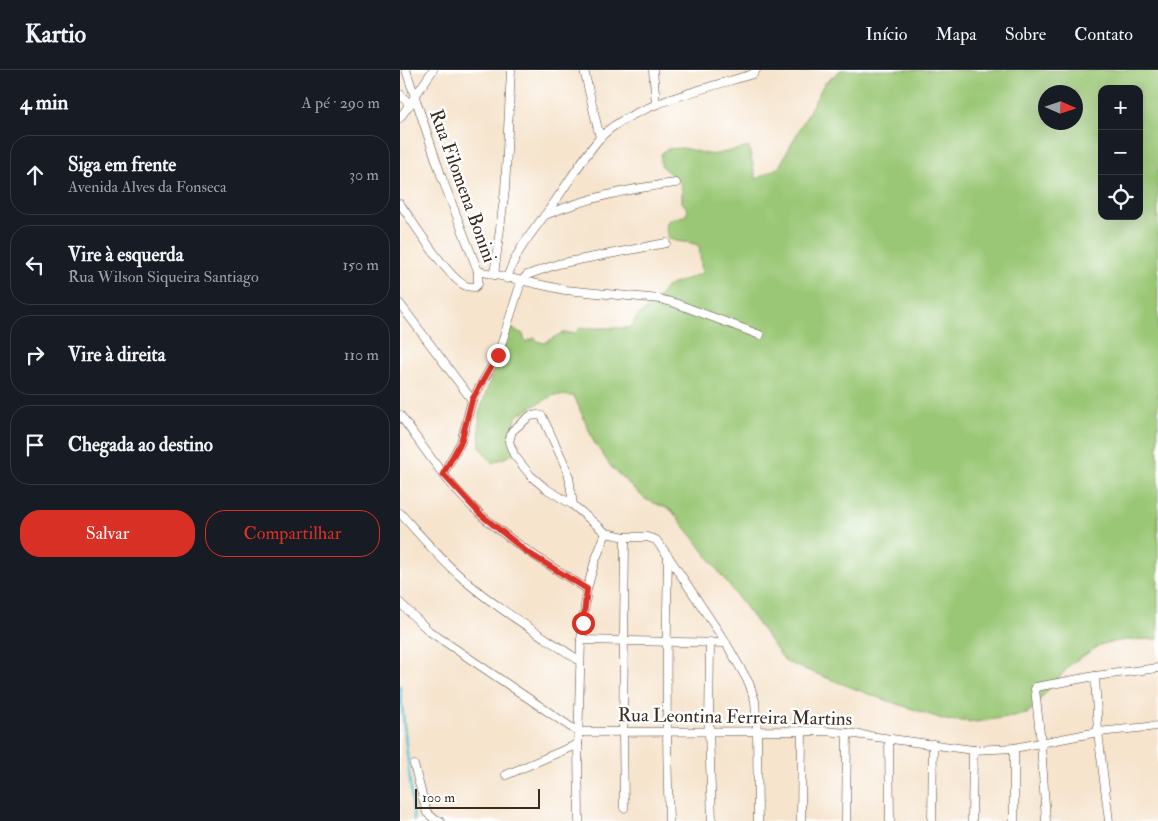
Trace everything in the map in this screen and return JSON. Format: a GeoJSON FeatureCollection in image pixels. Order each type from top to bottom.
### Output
{"type":"FeatureCollection","features":[{"type":"Feature","properties":{"kind":"street","name":"Rua Filomena Bonini"},"geometry":{"type":"LineString","coordinates":[[400,204],[457,280],[465,286],[475,287],[478,284],[478,271],[412,101],[406,70]]}},
{"type":"Feature","properties":{"kind":"street"},"geometry":{"type":"LineString","coordinates":[[400,118],[433,70]]}},
{"type":"Feature","properties":{"kind":"street"},"geometry":{"type":"LineString","coordinates":[[494,275],[505,190],[511,70]]}},
{"type":"Feature","properties":{"kind":"street"},"geometry":{"type":"LineString","coordinates":[[584,70],[600,138]]}},
{"type":"Feature","properties":{"kind":"street"},"geometry":{"type":"LineString","coordinates":[[653,70],[656,104]]}},
{"type":"Feature","properties":{"kind":"street"},"geometry":{"type":"LineString","coordinates":[[507,279],[515,257],[600,138],[632,114],[656,104],[754,72]]}},
{"type":"Feature","properties":{"kind":"street"},"geometry":{"type":"LineString","coordinates":[[400,94],[412,101]]}},
{"type":"Feature","properties":{"kind":"street"},"geometry":{"type":"LineString","coordinates":[[545,215],[569,205],[618,192],[642,187],[676,184]]}},
{"type":"Feature","properties":{"kind":"street"},"geometry":{"type":"LineString","coordinates":[[443,474],[461,442],[472,400],[498,355],[521,282],[527,275],[558,264],[666,243]]}},
{"type":"Feature","properties":{"kind":"street"},"geometry":{"type":"LineString","coordinates":[[478,271],[507,279],[565,290],[660,299],[760,335]]}},
{"type":"Feature","properties":{"kind":"street"},"geometry":{"type":"LineString","coordinates":[[400,304],[472,400]]}},
{"type":"Feature","properties":{"kind":"street"},"geometry":{"type":"LineString","coordinates":[[400,415],[443,474],[480,514],[527,552],[587,589]]}},
{"type":"Feature","properties":{"kind":"street"},"geometry":{"type":"LineString","coordinates":[[573,505],[569,477],[560,452],[542,416],[530,416],[512,431],[509,442],[510,448],[526,469],[545,488],[573,505],[606,532],[625,537],[652,538],[656,540],[726,643],[754,693],[757,730],[758,821]]}},
{"type":"Feature","properties":{"kind":"street"},"geometry":{"type":"LineString","coordinates":[[400,514],[460,576],[486,597],[580,661]]}},
{"type":"Feature","properties":{"kind":"street"},"geometry":{"type":"LineString","coordinates":[[580,821],[578,732],[581,640],[587,589],[595,560],[606,532]]}},
{"type":"Feature","properties":{"kind":"street"},"geometry":{"type":"LineString","coordinates":[[624,808],[623,641],[625,537]]}},
{"type":"Feature","properties":{"kind":"street"},"geometry":{"type":"LineString","coordinates":[[668,556],[666,732],[669,821]]}},
{"type":"Feature","properties":{"kind":"street"},"geometry":{"type":"LineString","coordinates":[[400,603],[428,631],[578,732]]}},
{"type":"Feature","properties":{"kind":"street"},"geometry":{"type":"LineString","coordinates":[[581,640],[726,643]]}},
{"type":"Feature","properties":{"kind":"street"},"geometry":{"type":"LineString","coordinates":[[710,642],[712,821]]}},
{"type":"Feature","properties":{"kind":"street"},"geometry":{"type":"LineString","coordinates":[[1046,821],[1036,687],[1095,676],[1158,668]]}},
{"type":"Feature","properties":{"kind":"street"},"geometry":{"type":"LineString","coordinates":[[1095,676],[1098,732],[1109,821]]}},
{"type":"Feature","properties":{"kind":"street","name":"Rua Leontina Ferreira Martins"},"geometry":{"type":"LineString","coordinates":[[578,732],[757,730],[848,733],[973,750],[1014,748],[1098,732],[1158,726]]}},
{"type":"Feature","properties":{"kind":"street"},"geometry":{"type":"LineString","coordinates":[[801,821],[802,731]]}},
{"type":"Feature","properties":{"kind":"street"},"geometry":{"type":"LineString","coordinates":[[846,821],[848,733]]}},
{"type":"Feature","properties":{"kind":"street"},"geometry":{"type":"LineString","coordinates":[[889,739],[890,821]]}},
{"type":"Feature","properties":{"kind":"street"},"geometry":{"type":"LineString","coordinates":[[506,775],[578,744]]}},
{"type":"Feature","properties":{"kind":"street"},"geometry":{"type":"LineString","coordinates":[[932,821],[933,744]]}},
{"type":"Feature","properties":{"kind":"street"},"geometry":{"type":"LineString","coordinates":[[1014,748],[1014,821]]}},
{"type":"Feature","properties":{"kind":"street"},"geometry":{"type":"LineString","coordinates":[[972,821],[973,750]]}},
{"type":"Feature","properties":{"kind":"street"},"geometry":{"type":"LineString","coordinates":[[414,765],[427,813],[437,821],[440,821]]}},
{"type":"Feature","properties":{"kind":"green space"},"geometry":{"type":"Polygon","coordinates":[[[841,70],[1158,70],[1158,639],[1126,640],[1102,644],[1072,663],[1027,714],[976,722],[945,720],[871,695],[786,662],[671,510],[645,499],[612,468],[594,442],[574,396],[554,395],[516,416],[514,436],[520,447],[509,456],[492,463],[480,447],[479,413],[509,327],[523,334],[525,342],[535,338],[537,341],[544,343],[562,333],[575,333],[580,328],[627,328],[632,326],[637,317],[654,303],[666,287],[702,273],[699,246],[668,238],[667,222],[686,215],[688,210],[682,202],[682,189],[679,181],[662,167],[660,161],[661,154],[666,149],[683,148],[712,155],[749,147],[756,179],[779,167],[824,84],[841,70]]]}},
{"type":"Feature","properties":{"kind":"waterway"},"geometry":{"type":"LineString","coordinates":[[400,686],[414,821]]}},
{"type":"Feature","properties":{"kind":"route"},"geometry":{"type":"LineString","coordinates":[[498,355],[472,400],[461,442],[443,474],[480,514],[527,552],[587,589],[583,623]]}}]}
